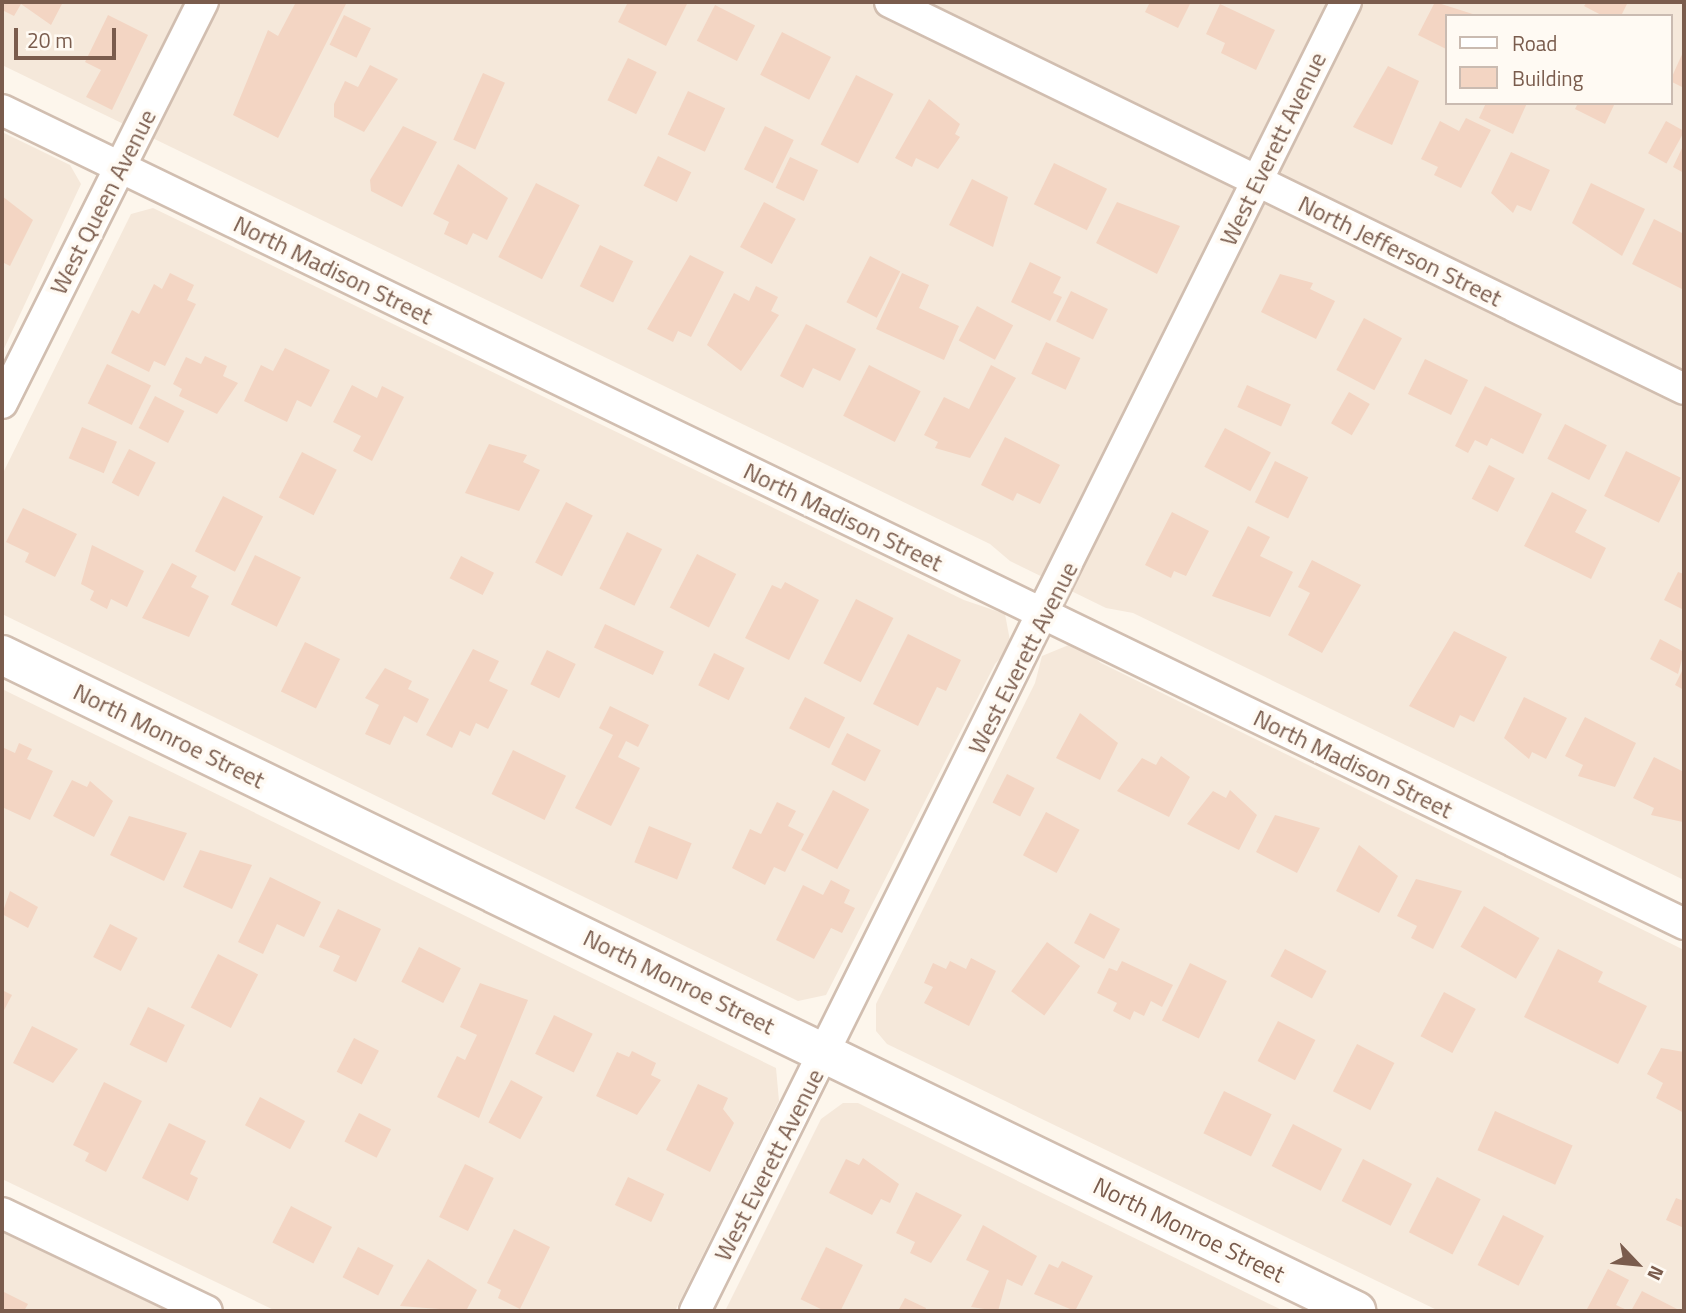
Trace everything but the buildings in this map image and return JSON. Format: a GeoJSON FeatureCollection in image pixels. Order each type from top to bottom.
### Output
{"type":"FeatureCollection","features":[{"type":"Feature","properties":{"kind":"main road","name":"North Monroe Street"},"geometry":{"type":"LineString","coordinates":[[2,655],[1356,1311]]}},
{"type":"Feature","properties":{"kind":"street","name":"West Queen Avenue"},"geometry":{"type":"LineString","coordinates":[[2,402],[203,2]]}},
{"type":"Feature","properties":{"kind":"street","name":"North Jefferson Street"},"geometry":{"type":"LineString","coordinates":[[890,2],[1684,389]]}},
{"type":"Feature","properties":{"kind":"street","name":"West Everett Avenue"},"geometry":{"type":"LineString","coordinates":[[695,1311],[1045,614],[1346,2]]}},
{"type":"Feature","properties":{"kind":"street","name":"North Madison Street"},"geometry":{"type":"LineString","coordinates":[[2,110],[1684,924]]}},
{"type":"Feature","properties":{"kind":"street"},"geometry":{"type":"LineString","coordinates":[[2,1213],[207,1311]]}},
{"type":"Feature","properties":{"kind":"shaded area"},"geometry":{"type":"Polygon","coordinates":[[[2,2],[1684,2],[1684,880],[1133,613],[1106,608],[1010,561],[990,544],[2,65],[2,2]]]}},
{"type":"Feature","properties":{"kind":"shaded area"},"geometry":{"type":"Polygon","coordinates":[[[2,132],[70,165],[81,184],[2,353],[2,132]]]}},
{"type":"Feature","properties":{"kind":"shaded area"},"geometry":{"type":"Polygon","coordinates":[[[153,208],[964,600],[1005,614],[1011,646],[995,664],[826,995],[798,1001],[2,614],[2,475],[131,214],[153,208]]]}},
{"type":"Feature","properties":{"kind":"shaded area"},"geometry":{"type":"Polygon","coordinates":[[[1076,642],[1101,663],[1684,950],[1684,1311],[1439,1311],[887,1044],[876,1031],[876,1004],[1035,683],[1042,656],[1076,642]]]}},
{"type":"Feature","properties":{"kind":"shaded area"},"geometry":{"type":"Polygon","coordinates":[[[2,689],[776,1068],[779,1101],[675,1311],[276,1311],[2,1179],[2,689]]]}},
{"type":"Feature","properties":{"kind":"shaded area"},"geometry":{"type":"Polygon","coordinates":[[[843,1103],[858,1103],[1284,1311],[725,1311],[821,1119],[843,1103]]]}},
{"type":"Feature","properties":{"kind":"shaded area"},"geometry":{"type":"Polygon","coordinates":[[[2,1232],[167,1311],[2,1311],[2,1232]]]}}]}
